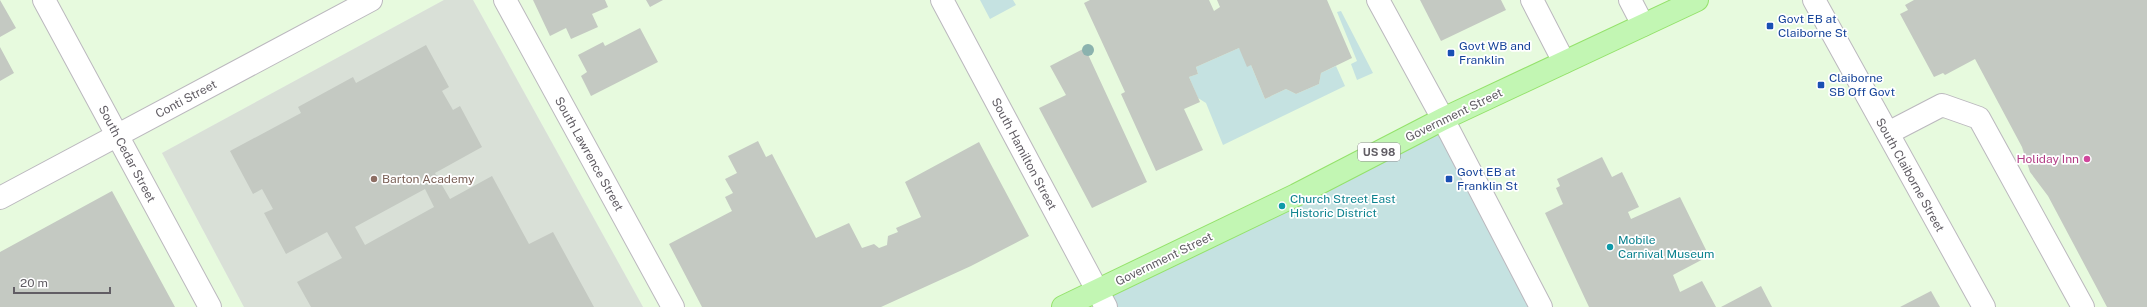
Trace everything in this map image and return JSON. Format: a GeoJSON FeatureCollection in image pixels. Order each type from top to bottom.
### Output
{"type":"FeatureCollection","features":[{"type":"Feature","properties":{"kind":"main road","name":"Government Street"},"geometry":{"type":"LineString","coordinates":[[1063,307],[1102,299],[1296,195],[1443,119],[1697,0]]}},
{"type":"Feature","properties":{"kind":"street","name":"South Cedar Street"},"geometry":{"type":"LineString","coordinates":[[44,0],[210,307]]}},
{"type":"Feature","properties":{"kind":"street","name":"Conti Street"},"geometry":{"type":"LineString","coordinates":[[0,198],[371,0]]}},
{"type":"Feature","properties":{"kind":"street","name":"South Lawrence Street"},"geometry":{"type":"LineString","coordinates":[[505,0],[673,307]]}},
{"type":"Feature","properties":{"kind":"street","name":"South Hamilton Street"},"geometry":{"type":"LineString","coordinates":[[942,0],[1102,299]]}},
{"type":"Feature","properties":{"kind":"street"},"geometry":{"type":"LineString","coordinates":[[1378,0],[1443,119],[1541,307]]}},
{"type":"Feature","properties":{"kind":"street"},"geometry":{"type":"LineString","coordinates":[[1532,0],[1564,62]]}},
{"type":"Feature","properties":{"kind":"street"},"geometry":{"type":"LineString","coordinates":[[1630,0],[1643,25]]}},
{"type":"Feature","properties":{"kind":"street","name":"South Claiborne Street"},"geometry":{"type":"LineString","coordinates":[[1814,0],[1984,307]]}},
{"type":"Feature","properties":{"kind":"street"},"geometry":{"type":"LineString","coordinates":[[1888,133],[1942,105],[1979,118],[2083,307]]}},
{"type":"Feature","properties":{"kind":"shaded area"},"geometry":{"type":"Polygon","coordinates":[[[0,0],[444,0],[162,153],[244,307],[0,307],[0,0]]]}},
{"type":"Feature","properties":{"kind":"shaded area","name":"Barton Academy"},"geometry":{"type":"Polygon","coordinates":[[[444,0],[473,0],[643,307],[244,307],[162,153],[444,0]]]}},
{"type":"Feature","properties":{"kind":"shaded area"},"geometry":{"type":"Polygon","coordinates":[[[473,0],[2147,0],[2147,307],[643,307],[473,0]]]}},
{"type":"Feature","properties":{"kind":"shaded area"},"geometry":{"type":"Polygon","coordinates":[[[980,0],[1013,0],[1016,5],[990,19],[980,0]]]}},
{"type":"Feature","properties":{"kind":"shaded area"},"geometry":{"type":"Polygon","coordinates":[[[1341,11],[1373,73],[1357,80],[1351,64],[1357,61],[1337,12],[1341,11]]]}},
{"type":"Feature","properties":{"kind":"shaded area"},"geometry":{"type":"Polygon","coordinates":[[[1239,48],[1251,65],[1265,99],[1286,89],[1296,94],[1319,84],[1321,73],[1336,66],[1345,86],[1223,145],[1206,103],[1198,98],[1189,77],[1198,74],[1196,67],[1239,48]]]}},
{"type":"Feature","properties":{"kind":"shaded area"},"geometry":{"type":"Polygon","coordinates":[[[1443,119],[1541,307],[1106,307],[1098,291],[1443,119]]]}},
{"type":"Feature","properties":{"kind":"building"},"geometry":{"type":"Polygon","coordinates":[[[0,0],[16,28],[0,37],[0,0]]]}},
{"type":"Feature","properties":{"kind":"building"},"geometry":{"type":"Polygon","coordinates":[[[533,0],[605,0],[608,7],[592,14],[598,27],[571,39],[566,28],[550,36],[533,0]]]}},
{"type":"Feature","properties":{"kind":"building"},"geometry":{"type":"Polygon","coordinates":[[[646,0],[663,0],[650,7],[646,0]]]}},
{"type":"Feature","properties":{"kind":"building"},"geometry":{"type":"Polygon","coordinates":[[[1090,0],[1209,0],[1214,11],[1220,7],[1217,0],[1327,0],[1352,58],[1321,73],[1319,84],[1296,94],[1286,89],[1265,99],[1251,65],[1247,67],[1239,48],[1196,67],[1198,74],[1189,77],[1200,102],[1184,109],[1203,150],[1156,171],[1121,94],[1125,92],[1084,3],[1090,0]]]}},
{"type":"Feature","properties":{"kind":"building"},"geometry":{"type":"Polygon","coordinates":[[[1420,0],[1501,0],[1506,10],[1441,41],[1420,0]]]}},
{"type":"Feature","properties":{"kind":"building","name":"Holiday Inn"},"geometry":{"type":"Polygon","coordinates":[[[1914,0],[2147,0],[2147,307],[2107,307],[2048,196],[2030,172],[2022,147],[1975,59],[1945,75],[1943,73],[1934,77],[1900,14],[1908,10],[1905,5],[1914,0]]]}},
{"type":"Feature","properties":{"kind":"building"},"geometry":{"type":"Polygon","coordinates":[[[640,28],[658,62],[591,96],[581,76],[587,72],[578,55],[603,42],[605,46],[640,28]]]}},
{"type":"Feature","properties":{"kind":"building"},"geometry":{"type":"Polygon","coordinates":[[[426,45],[449,87],[442,91],[453,110],[460,106],[482,147],[435,173],[450,199],[492,176],[529,244],[553,232],[594,307],[311,307],[297,282],[342,258],[327,232],[286,254],[264,213],[273,209],[262,189],[253,194],[230,151],[301,113],[298,107],[353,77],[356,83],[426,45]],[[425,189],[355,227],[365,245],[434,207],[425,189]]]}},
{"type":"Feature","properties":{"kind":"building"},"geometry":{"type":"Polygon","coordinates":[[[0,47],[14,73],[0,81],[0,47]]]}},
{"type":"Feature","properties":{"kind":"building"},"geometry":{"type":"Polygon","coordinates":[[[1085,48],[1147,182],[1092,208],[1039,108],[1066,95],[1050,66],[1085,48]]]}},
{"type":"Feature","properties":{"kind":"building"},"geometry":{"type":"Polygon","coordinates":[[[758,141],[766,157],[772,154],[816,238],[849,223],[862,248],[874,244],[879,248],[887,245],[888,236],[898,232],[896,228],[921,217],[905,182],[979,142],[1029,236],[971,266],[881,307],[702,307],[669,244],[732,211],[725,197],[733,193],[725,179],[737,173],[728,156],[758,141]]]}},
{"type":"Feature","properties":{"kind":"building","name":"Mobile Carnival Museum"},"geometry":{"type":"Polygon","coordinates":[[[1602,157],[1612,177],[1622,172],[1639,207],[1628,212],[1631,219],[1680,197],[1709,256],[1673,275],[1680,292],[1702,281],[1716,307],[1589,307],[1545,213],[1563,204],[1556,188],[1560,186],[1557,179],[1602,157]]]}},
{"type":"Feature","properties":{"kind":"building"},"geometry":{"type":"Polygon","coordinates":[[[112,191],[175,307],[0,307],[0,252],[112,191]]]}},
{"type":"Feature","properties":{"kind":"building"},"geometry":{"type":"Polygon","coordinates":[[[1761,286],[1772,307],[1721,307],[1761,286]]]}},
{"type":"Feature","properties":{"kind":"building"},"geometry":{"type":"Polygon","coordinates":[[[1931,291],[1940,307],[1900,307],[1931,291]]]}},
{"type":"Feature","properties":{"kind":"place","name":"Govt EB at Claiborne St"},"geometry":{"type":"Point","coordinates":[1770,26]}},
{"type":"Feature","properties":{"kind":"place","name":"Govt WB and Franklin"},"geometry":{"type":"Point","coordinates":[1451,53]}},
{"type":"Feature","properties":{"kind":"place","name":"Claiborne SB Off Govt"},"geometry":{"type":"Point","coordinates":[1821,85]}},
{"type":"Feature","properties":{"kind":"place","name":"Holiday Inn"},"geometry":{"type":"Point","coordinates":[2087,159]}},
{"type":"Feature","properties":{"kind":"place","name":"Barton Academy"},"geometry":{"type":"Point","coordinates":[374,179]}},
{"type":"Feature","properties":{"kind":"place","name":"Govt EB at Franklin St"},"geometry":{"type":"Point","coordinates":[1449,179]}},
{"type":"Feature","properties":{"kind":"place","name":"Church Street East Historic District"},"geometry":{"type":"Point","coordinates":[1282,206]}},
{"type":"Feature","properties":{"kind":"place","name":"Mobile Carnival Museum"},"geometry":{"type":"Point","coordinates":[1610,247]}}]}
